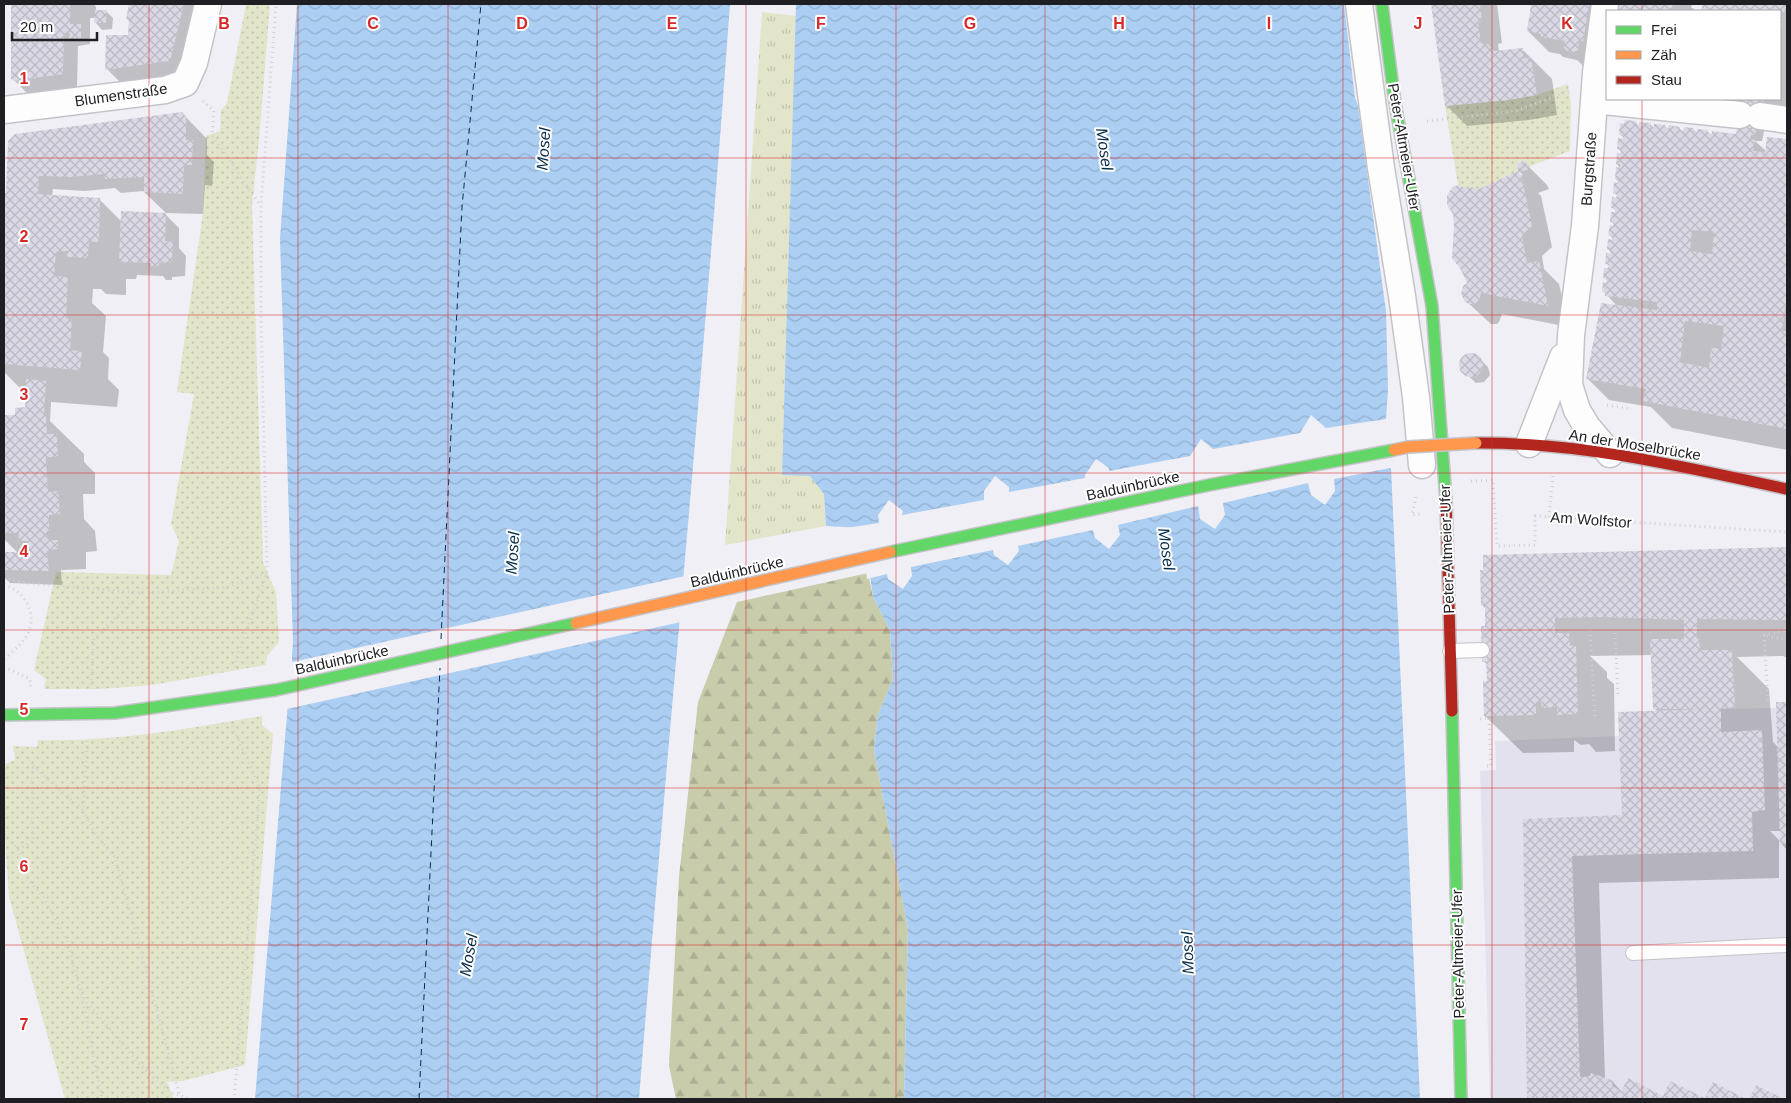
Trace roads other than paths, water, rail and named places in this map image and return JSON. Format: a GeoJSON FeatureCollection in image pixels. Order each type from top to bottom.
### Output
{"type":"FeatureCollection","features":[{"type":"Feature","properties":{"kind":"street","name":"Blumenstraße"},"geometry":{"type":"LineString","coordinates":[[4,110],[165,90],[185,83],[194,63],[208,4]]}},
{"type":"Feature","properties":{"kind":"street","name":"Peter-Altmeier-Ufer"},"geometry":{"type":"LineString","coordinates":[[1359,4],[1380,168],[1406,323],[1416,397],[1422,465]]}},
{"type":"Feature","properties":{"kind":"street","name":"Peter-Altmeier-Ufer"},"geometry":{"type":"LineString","coordinates":[[1382,4],[1395,103],[1432,306],[1447,513],[1461,1099]]}},
{"type":"Feature","properties":{"kind":"street","name":"Burgstraße"},"geometry":{"type":"LineString","coordinates":[[1605,4],[1583,95],[1585,226],[1571,335],[1569,386],[1574,404],[1587,427],[1610,454]]}},
{"type":"Feature","properties":{"kind":"street"},"geometry":{"type":"LineString","coordinates":[[1583,95],[1606,98]]}},
{"type":"Feature","properties":{"kind":"street"},"geometry":{"type":"LineString","coordinates":[[1625,100],[1787,120]]}},
{"type":"Feature","properties":{"kind":"street","name":"Burgstraße"},"geometry":{"type":"LineString","coordinates":[[1529,444],[1571,335]]}},
{"type":"Feature","properties":{"kind":"street","name":"An der Moselbrücke"},"geometry":{"type":"LineString","coordinates":[[1476,444],[1506,442],[1610,454],[1787,489]]}},
{"type":"Feature","properties":{"kind":"street","name":"Balduinbrücke"},"geometry":{"type":"LineString","coordinates":[[4,715],[115,713],[276,690],[896,551],[1209,485],[1408,447],[1476,444]]}},
{"type":"Feature","properties":{"kind":"lane"},"geometry":{"type":"LineString","coordinates":[[1450,651],[1482,650]]}},
{"type":"Feature","properties":{"kind":"lane"},"geometry":{"type":"LineString","coordinates":[[1633,952],[1787,945]]}},
{"type":"Feature","properties":{"kind":"water","name":"Mosel"},"geometry":{"type":"Polygon","coordinates":[[[297,4],[730,4],[709,278],[639,1099],[255,1099],[293,642],[280,239],[297,4]]]}},
{"type":"Feature","properties":{"kind":"water","name":"Mosel"},"geometry":{"type":"Polygon","coordinates":[[[796,4],[1344,4],[1355,98],[1358,106],[1386,311],[1388,390],[1386,419],[1391,468],[1420,1099],[904,1099],[908,929],[874,750],[878,715],[893,679],[890,630],[873,597],[863,528],[826,526],[824,494],[810,476],[782,475],[796,4]]]}}]}
